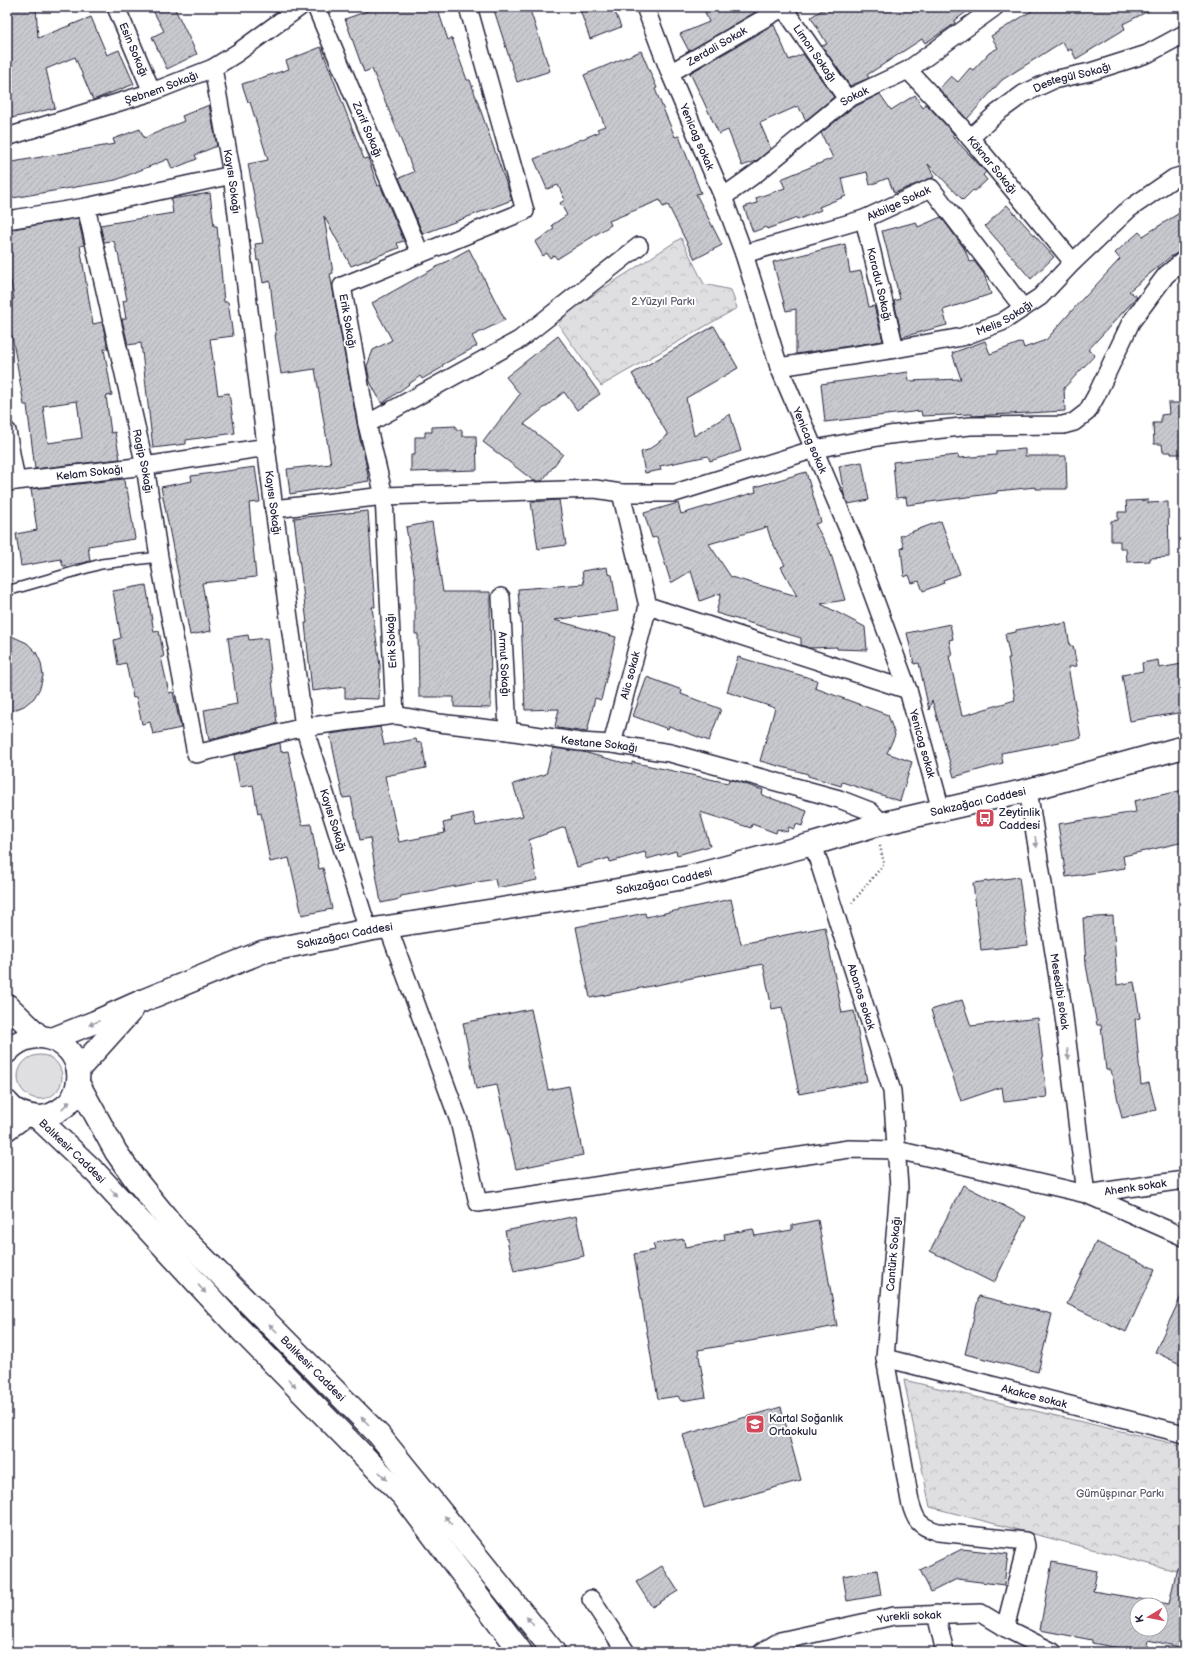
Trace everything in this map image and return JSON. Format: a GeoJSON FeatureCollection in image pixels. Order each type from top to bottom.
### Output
{"type":"FeatureCollection","features":[{"type":"Feature","properties":{"kind":"main road","name":"Sakızağacı Caddesi"},"geometry":{"type":"LineString","coordinates":[[7,1052],[13,1045],[25,1038],[46,1037],[95,1022],[262,952],[378,928],[420,923],[689,877],[879,825],[1028,790],[1184,747]]}},
{"type":"Feature","properties":{"kind":"main road"},"geometry":{"type":"LineString","coordinates":[[33,1116],[44,1117],[56,1113],[67,1105],[74,1095],[78,1076],[127,1015],[142,1001]]}},
{"type":"Feature","properties":{"kind":"main road"},"geometry":{"type":"LineString","coordinates":[[7,1005],[46,1037]]}},
{"type":"Feature","properties":{"kind":"main road","name":"Balıkesir Caddesi"},"geometry":{"type":"LineString","coordinates":[[46,1037],[64,1046],[73,1057],[78,1076],[116,1152],[135,1179],[178,1232],[380,1435],[554,1652]]}},
{"type":"Feature","properties":{"kind":"main road","name":"Balıkesir Caddesi"},"geometry":{"type":"LineString","coordinates":[[7,1102],[19,1112],[33,1116],[96,1173],[231,1320],[403,1496],[521,1652]]}},
{"type":"Feature","properties":{"kind":"street","name":"Esin Sokağı"},"geometry":{"type":"LineString","coordinates":[[116,7],[152,92]]}},
{"type":"Feature","properties":{"kind":"street","name":"Şebnem Sokağı"},"geometry":{"type":"LineString","coordinates":[[7,137],[152,92],[213,68],[237,53],[300,7]]}},
{"type":"Feature","properties":{"kind":"street","name":"Zarif Sokağı"},"geometry":{"type":"LineString","coordinates":[[316,7],[420,253]]}},
{"type":"Feature","properties":{"kind":"street","name":"Erik Sokağı"},"geometry":{"type":"LineString","coordinates":[[395,715],[384,496],[367,424],[342,286],[525,211],[468,7]]}},
{"type":"Feature","properties":{"kind":"street","name":"Yenicag sokak"},"geometry":{"type":"LineString","coordinates":[[645,7],[670,73],[723,197],[744,254],[779,367],[854,543],[908,690],[941,810]]}},
{"type":"Feature","properties":{"kind":"street","name":"Zerdali Sokak"},"geometry":{"type":"LineString","coordinates":[[670,73],[784,7]]}},
{"type":"Feature","properties":{"kind":"street","name":"Limon Sokağı"},"geometry":{"type":"LineString","coordinates":[[784,7],[847,99]]}},
{"type":"Feature","properties":{"kind":"street","name":"Sokak"},"geometry":{"type":"LineString","coordinates":[[723,197],[758,172],[847,99],[908,70],[995,7]]}},
{"type":"Feature","properties":{"kind":"street","name":"Destegül Sokağı"},"geometry":{"type":"LineString","coordinates":[[970,138],[997,113],[1023,94],[1053,80],[1090,72],[1147,54],[1184,34]]}},
{"type":"Feature","properties":{"kind":"street","name":"Kayısı Sokağı"},"geometry":{"type":"LineString","coordinates":[[213,68],[232,175],[274,509],[304,727],[378,928],[459,1121],[478,1203],[849,1149],[897,1150]]}},
{"type":"Feature","properties":{"kind":"street","name":"Köknar Sokağı"},"geometry":{"type":"LineString","coordinates":[[908,70],[970,138],[1072,262]]}},
{"type":"Feature","properties":{"kind":"street"},"geometry":{"type":"LineString","coordinates":[[7,220],[86,206],[232,175]]}},
{"type":"Feature","properties":{"kind":"street","name":"Melis Sokağı"},"geometry":{"type":"LineString","coordinates":[[779,367],[895,350],[962,337],[1002,322],[1040,296],[1072,262],[1129,209],[1174,178],[1184,175]]}},
{"type":"Feature","properties":{"kind":"street","name":"Akbilge Sokak"},"geometry":{"type":"LineString","coordinates":[[744,254],[864,219],[931,188],[1023,308]]}},
{"type":"Feature","properties":{"kind":"street","name":"Ragip Sokağı"},"geometry":{"type":"LineString","coordinates":[[86,206],[145,466],[159,557],[196,754],[304,727]]}},
{"type":"Feature","properties":{"kind":"street","name":"Karadut Sokağı"},"geometry":{"type":"LineString","coordinates":[[864,219],[895,350]]}},
{"type":"Feature","properties":{"kind":"street"},"geometry":{"type":"LineString","coordinates":[[367,424],[520,340],[639,246]]}},
{"type":"Feature","properties":{"kind":"street"},"geometry":{"type":"LineString","coordinates":[[274,509],[384,496],[595,489],[621,493],[675,493],[815,449],[889,435],[970,426],[1063,425],[1074,422],[1087,412],[1131,322],[1166,275],[1184,260]]}},
{"type":"Feature","properties":{"kind":"street"},"geometry":{"type":"LineString","coordinates":[[7,431],[12,482]]}},
{"type":"Feature","properties":{"kind":"street","name":"Kelam Sokağı"},"geometry":{"type":"LineString","coordinates":[[12,482],[145,466],[267,447]]}},
{"type":"Feature","properties":{"kind":"street"},"geometry":{"type":"LineString","coordinates":[[621,493],[648,606],[908,690]]}},
{"type":"Feature","properties":{"kind":"street","name":"Armut Sokağı"},"geometry":{"type":"LineString","coordinates":[[501,596],[508,731]]}},
{"type":"Feature","properties":{"kind":"street","name":"Alic sokak"},"geometry":{"type":"LineString","coordinates":[[612,744],[648,606]]}},
{"type":"Feature","properties":{"kind":"street","name":"Kestane Sokağı"},"geometry":{"type":"LineString","coordinates":[[304,727],[395,715],[439,723],[508,731],[580,742],[612,744],[670,754],[839,798],[870,811],[879,825]]}},
{"type":"Feature","properties":{"kind":"street","name":"Mesedibi sokak"},"geometry":{"type":"LineString","coordinates":[[1028,790],[1063,1009],[1086,1194]]}},
{"type":"Feature","properties":{"kind":"street","name":"Abanos sokak"},"geometry":{"type":"LineString","coordinates":[[813,844],[892,1091],[897,1150]]}},
{"type":"Feature","properties":{"kind":"street"},"geometry":{"type":"LineString","coordinates":[[7,1132],[33,1116]]}},
{"type":"Feature","properties":{"kind":"street"},"geometry":{"type":"LineString","coordinates":[[897,1150],[1086,1194],[1184,1238]]}},
{"type":"Feature","properties":{"kind":"street","name":"Cantürk Sokağı"},"geometry":{"type":"LineString","coordinates":[[897,1150],[899,1187],[885,1358],[910,1501],[913,1514],[919,1523],[926,1529],[938,1532],[1025,1541],[1026,1546],[1005,1628]]}},
{"type":"Feature","properties":{"kind":"street","name":"Ahenk sokak"},"geometry":{"type":"LineString","coordinates":[[1086,1194],[1184,1180]]}},
{"type":"Feature","properties":{"kind":"street","name":"Akakce sokak"},"geometry":{"type":"LineString","coordinates":[[885,1358],[1184,1434]]}},
{"type":"Feature","properties":{"kind":"street"},"geometry":{"type":"LineString","coordinates":[[591,1599],[626,1652]]}},
{"type":"Feature","properties":{"kind":"street","name":"Yurekli sokak"},"geometry":{"type":"LineString","coordinates":[[762,1652],[780,1641],[886,1618],[936,1614],[981,1613],[1005,1628],[1053,1652]]}},
{"type":"Feature","properties":{"kind":"street"},"geometry":{"type":"LineString","coordinates":[[936,1614],[945,1652]]}},
{"type":"Feature","properties":{"kind":"lane"},"geometry":{"type":"LineString","coordinates":[[7,591],[102,564],[159,557]]}},
{"type":"Feature","properties":{"kind":"path"},"geometry":{"type":"LineString","coordinates":[[851,903],[884,864],[879,825]]}},
{"type":"Feature","properties":{"kind":"green space","name":"2.Yüzyıl Parkı"},"geometry":{"type":"Polygon","coordinates":[[[681,238],[704,284],[731,290],[737,308],[601,386],[558,324],[569,311],[681,238]]]}},
{"type":"Feature","properties":{"kind":"green space"},"geometry":{"type":"Polygon","coordinates":[[[44,1055],[49,1056],[56,1061],[61,1068],[61,1086],[56,1093],[49,1098],[36,1099],[31,1098],[24,1093],[19,1086],[18,1073],[19,1068],[24,1061],[31,1056],[44,1055]]]}},
{"type":"Feature","properties":{"kind":"green space","name":"Gümüşpınar Parkı"},"geometry":{"type":"Polygon","coordinates":[[[904,1380],[1184,1446],[1184,1573],[930,1507],[904,1380]]]}},
{"type":"Feature","properties":{"kind":"building"},"geometry":{"type":"Polygon","coordinates":[[[11,7],[36,7],[38,38],[91,17],[107,55],[119,50],[134,84],[93,100],[75,57],[46,69],[55,108],[7,119],[7,10],[11,10],[11,7]]]}},
{"type":"Feature","properties":{"kind":"building"},"geometry":{"type":"Polygon","coordinates":[[[151,7],[174,7],[197,54],[167,69],[152,37],[164,31],[151,7]]]}},
{"type":"Feature","properties":{"kind":"building"},"geometry":{"type":"Polygon","coordinates":[[[379,7],[437,7],[448,40],[452,38],[467,80],[470,80],[512,200],[423,234],[399,178],[414,172],[372,69],[364,72],[345,19],[379,7]]]}},
{"type":"Feature","properties":{"kind":"building"},"geometry":{"type":"Polygon","coordinates":[[[504,7],[529,7],[550,71],[517,82],[494,10],[504,7]]]}},
{"type":"Feature","properties":{"kind":"building"},"geometry":{"type":"Polygon","coordinates":[[[579,7],[613,7],[621,27],[590,39],[579,7]]]}},
{"type":"Feature","properties":{"kind":"building"},"geometry":{"type":"Polygon","coordinates":[[[703,7],[764,7],[689,51],[680,34],[709,22],[703,7]]]}},
{"type":"Feature","properties":{"kind":"building"},"geometry":{"type":"Polygon","coordinates":[[[827,7],[973,7],[954,21],[955,23],[947,29],[925,43],[922,39],[867,75],[869,78],[850,86],[822,46],[827,44],[811,17],[827,7]]]}},
{"type":"Feature","properties":{"kind":"building"},"geometry":{"type":"Polygon","coordinates":[[[1038,7],[1156,7],[1123,24],[1125,29],[1076,59],[1071,49],[1068,51],[1062,42],[1002,80],[967,119],[939,89],[951,76],[958,82],[970,68],[973,70],[989,53],[998,48],[991,36],[1038,7]]]}},
{"type":"Feature","properties":{"kind":"building"},"geometry":{"type":"Polygon","coordinates":[[[774,25],[789,60],[803,54],[834,97],[806,120],[798,106],[760,123],[771,149],[756,161],[742,166],[728,130],[719,134],[690,73],[774,25]]]}},
{"type":"Feature","properties":{"kind":"building"},"geometry":{"type":"Polygon","coordinates":[[[321,47],[364,159],[368,158],[378,186],[380,185],[404,241],[397,243],[399,248],[351,266],[324,216],[333,273],[330,274],[369,481],[290,494],[287,469],[331,464],[315,369],[281,374],[275,335],[270,281],[263,283],[259,260],[257,261],[255,244],[263,243],[248,164],[268,160],[250,102],[248,102],[242,84],[289,69],[286,61],[321,47]]]}},
{"type":"Feature","properties":{"kind":"building"},"geometry":{"type":"Polygon","coordinates":[[[641,51],[657,88],[655,89],[675,137],[679,136],[701,193],[696,194],[722,245],[695,259],[668,205],[663,207],[660,200],[609,221],[611,225],[557,259],[554,255],[550,258],[547,253],[543,256],[535,242],[554,229],[552,225],[567,215],[560,203],[565,200],[558,185],[547,189],[534,159],[599,132],[597,129],[605,126],[584,75],[641,51]]]}},
{"type":"Feature","properties":{"kind":"building"},"geometry":{"type":"Polygon","coordinates":[[[880,94],[891,110],[915,95],[923,108],[926,104],[954,134],[952,136],[986,172],[983,175],[987,180],[975,191],[973,190],[963,200],[928,164],[934,177],[894,193],[888,178],[870,185],[867,172],[842,178],[846,196],[819,207],[821,210],[797,220],[797,218],[767,229],[766,227],[753,232],[744,207],[757,203],[756,198],[785,188],[781,179],[833,158],[821,133],[852,108],[880,94]]]}},
{"type":"Feature","properties":{"kind":"building"},"geometry":{"type":"Polygon","coordinates":[[[209,105],[217,146],[195,155],[197,159],[172,169],[168,159],[116,180],[7,199],[7,163],[115,144],[113,139],[140,129],[144,138],[184,121],[182,116],[209,105]]]}},
{"type":"Feature","properties":{"kind":"building"},"geometry":{"type":"Polygon","coordinates":[[[210,193],[214,226],[217,226],[224,302],[228,302],[233,336],[210,339],[218,395],[229,393],[235,433],[186,440],[186,444],[153,448],[141,343],[128,345],[122,319],[126,319],[123,301],[127,300],[118,253],[114,241],[104,242],[100,225],[173,213],[171,199],[210,193]]]}},
{"type":"Feature","properties":{"kind":"building"},"geometry":{"type":"Polygon","coordinates":[[[1007,205],[1054,257],[1031,279],[985,226],[1007,205]]]}},
{"type":"Feature","properties":{"kind":"building"},"geometry":{"type":"Polygon","coordinates":[[[1184,210],[1184,250],[1170,257],[1129,291],[1137,297],[1088,350],[1095,355],[1064,388],[1065,411],[972,416],[972,414],[922,416],[921,411],[825,422],[821,384],[908,372],[909,381],[961,379],[952,353],[985,341],[990,354],[1022,342],[1024,348],[1046,340],[1120,259],[1115,253],[1139,232],[1143,236],[1184,210]]]}},
{"type":"Feature","properties":{"kind":"building"},"geometry":{"type":"Polygon","coordinates":[[[941,217],[964,248],[970,262],[974,261],[984,274],[991,294],[943,310],[947,325],[902,337],[894,301],[900,299],[882,231],[916,222],[918,227],[941,217]]]}},
{"type":"Feature","properties":{"kind":"building"},"geometry":{"type":"Polygon","coordinates":[[[78,218],[84,245],[80,246],[93,324],[102,322],[108,349],[104,349],[112,395],[106,396],[111,433],[115,432],[120,459],[35,469],[27,405],[24,405],[12,335],[9,336],[7,322],[7,300],[14,299],[7,261],[7,230],[78,218]],[[77,401],[43,406],[48,443],[82,438],[77,401]]]}},
{"type":"Feature","properties":{"kind":"building"},"geometry":{"type":"Polygon","coordinates":[[[845,244],[850,273],[861,271],[869,307],[874,306],[883,341],[796,354],[796,309],[786,311],[773,262],[845,244]]]}},
{"type":"Feature","properties":{"kind":"building"},"geometry":{"type":"Polygon","coordinates":[[[469,249],[505,320],[472,336],[477,346],[442,365],[443,367],[422,379],[420,376],[382,404],[370,382],[367,366],[373,350],[392,340],[372,303],[469,249]]]}},
{"type":"Feature","properties":{"kind":"building"},"geometry":{"type":"Polygon","coordinates":[[[714,326],[738,368],[686,398],[694,436],[730,414],[741,451],[710,461],[708,456],[660,466],[661,470],[645,473],[641,452],[648,450],[668,435],[632,374],[714,326]]]}},
{"type":"Feature","properties":{"kind":"building"},"geometry":{"type":"Polygon","coordinates":[[[558,336],[600,394],[577,410],[564,392],[524,424],[563,454],[542,481],[534,481],[483,442],[520,394],[506,377],[558,336]]]}},
{"type":"Feature","properties":{"kind":"building"},"geometry":{"type":"Polygon","coordinates":[[[1168,403],[1184,403],[1184,454],[1171,454],[1171,452],[1163,452],[1162,444],[1154,444],[1153,423],[1161,423],[1161,415],[1169,414],[1168,403]]]}},
{"type":"Feature","properties":{"kind":"building"},"geometry":{"type":"Polygon","coordinates":[[[456,426],[456,430],[462,430],[462,436],[476,436],[477,470],[411,472],[411,455],[415,455],[415,437],[425,437],[425,432],[432,432],[432,427],[456,426]]]}},
{"type":"Feature","properties":{"kind":"building"},"geometry":{"type":"Polygon","coordinates":[[[1025,449],[1025,456],[1066,456],[1067,489],[1036,489],[1036,487],[997,491],[997,493],[907,505],[906,497],[896,498],[893,462],[958,455],[959,458],[996,455],[996,451],[1025,449]]]}},
{"type":"Feature","properties":{"kind":"building"},"geometry":{"type":"Polygon","coordinates":[[[862,462],[869,500],[848,504],[844,494],[839,466],[862,462]]]}},
{"type":"Feature","properties":{"kind":"building"},"geometry":{"type":"Polygon","coordinates":[[[255,467],[260,502],[249,503],[256,577],[202,583],[211,631],[190,635],[161,487],[192,481],[191,476],[255,467]]]}},
{"type":"Feature","properties":{"kind":"building"},"geometry":{"type":"Polygon","coordinates":[[[806,472],[821,522],[815,524],[830,551],[845,600],[821,604],[865,627],[867,650],[837,649],[837,647],[809,648],[801,645],[801,638],[716,613],[721,593],[700,601],[691,571],[671,583],[657,537],[652,538],[644,513],[678,503],[681,514],[756,492],[755,487],[806,472]],[[767,527],[709,544],[731,577],[797,596],[781,567],[785,565],[771,540],[767,527]]]}},
{"type":"Feature","properties":{"kind":"building"},"geometry":{"type":"Polygon","coordinates":[[[124,479],[125,488],[127,488],[135,539],[88,546],[90,561],[83,563],[63,566],[61,559],[21,566],[16,534],[37,530],[31,489],[124,479]]]}},
{"type":"Feature","properties":{"kind":"building"},"geometry":{"type":"Polygon","coordinates":[[[559,500],[566,545],[538,549],[531,502],[559,500]]]}},
{"type":"Feature","properties":{"kind":"building"},"geometry":{"type":"Polygon","coordinates":[[[1148,500],[1148,503],[1168,502],[1169,557],[1150,558],[1150,561],[1127,562],[1126,548],[1120,548],[1120,541],[1111,541],[1111,521],[1118,520],[1118,512],[1127,512],[1126,501],[1148,500]]]}},
{"type":"Feature","properties":{"kind":"building"},"geometry":{"type":"Polygon","coordinates":[[[368,511],[375,607],[372,607],[380,666],[379,699],[345,698],[345,687],[312,691],[305,623],[307,623],[294,518],[368,511]]]}},
{"type":"Feature","properties":{"kind":"building"},"geometry":{"type":"Polygon","coordinates":[[[941,521],[960,574],[943,580],[944,583],[923,591],[919,581],[912,583],[909,575],[904,577],[901,548],[904,547],[900,536],[941,521]]]}},
{"type":"Feature","properties":{"kind":"building"},"geometry":{"type":"Polygon","coordinates":[[[432,522],[443,592],[490,592],[491,708],[454,707],[454,697],[419,697],[418,634],[415,634],[415,579],[406,527],[432,522]]]}},
{"type":"Feature","properties":{"kind":"building"},"geometry":{"type":"Polygon","coordinates":[[[607,567],[608,574],[612,575],[618,611],[554,620],[616,637],[601,700],[595,698],[587,732],[558,728],[555,726],[559,709],[525,710],[521,618],[518,589],[584,584],[582,571],[607,567]]]}},
{"type":"Feature","properties":{"kind":"building"},"geometry":{"type":"Polygon","coordinates":[[[146,585],[154,632],[159,631],[164,657],[161,657],[169,693],[173,692],[181,728],[153,734],[150,722],[142,724],[136,697],[133,698],[126,663],[118,665],[114,640],[121,638],[113,591],[146,585]]]}},
{"type":"Feature","properties":{"kind":"building"},"geometry":{"type":"Polygon","coordinates":[[[1055,623],[1056,625],[1066,623],[1070,646],[1073,646],[1077,666],[1068,667],[1081,738],[1001,753],[1003,763],[954,777],[932,700],[929,710],[919,663],[914,664],[907,633],[950,624],[953,639],[949,640],[952,656],[949,656],[962,716],[1015,700],[1008,658],[1010,658],[1005,634],[1016,632],[1016,630],[1055,623]]]}},
{"type":"Feature","properties":{"kind":"building"},"geometry":{"type":"Polygon","coordinates":[[[7,634],[27,643],[36,652],[41,663],[43,676],[40,688],[34,698],[24,706],[7,713],[7,634]]]}},
{"type":"Feature","properties":{"kind":"building"},"geometry":{"type":"Polygon","coordinates":[[[248,635],[249,640],[267,638],[277,723],[209,740],[204,710],[237,704],[228,638],[248,635]]]}},
{"type":"Feature","properties":{"kind":"building"},"geometry":{"type":"Polygon","coordinates":[[[738,657],[817,680],[815,688],[888,715],[895,735],[887,753],[912,762],[900,801],[842,782],[841,786],[808,776],[808,774],[760,761],[775,708],[727,692],[738,657]]]}},
{"type":"Feature","properties":{"kind":"building"},"geometry":{"type":"Polygon","coordinates":[[[1158,660],[1159,668],[1182,664],[1184,676],[1184,712],[1130,721],[1122,675],[1143,671],[1142,663],[1158,660]]]}},
{"type":"Feature","properties":{"kind":"building"},"geometry":{"type":"Polygon","coordinates":[[[647,677],[682,690],[681,694],[721,709],[709,741],[669,726],[668,729],[633,716],[647,677]]]}},
{"type":"Feature","properties":{"kind":"building"},"geometry":{"type":"Polygon","coordinates":[[[380,727],[384,745],[416,739],[417,743],[422,742],[426,768],[385,776],[399,842],[445,833],[443,823],[452,821],[451,818],[473,813],[476,826],[523,816],[513,784],[546,774],[553,748],[583,752],[632,765],[632,762],[728,783],[729,779],[763,790],[762,795],[807,811],[802,826],[796,824],[794,829],[789,827],[787,832],[777,829],[776,833],[752,824],[751,828],[700,812],[710,846],[677,855],[676,851],[647,859],[645,852],[610,862],[609,858],[577,867],[565,827],[529,840],[537,880],[497,888],[495,879],[401,896],[400,899],[381,903],[370,838],[360,840],[351,797],[343,798],[330,734],[380,727]]]}},
{"type":"Feature","properties":{"kind":"building"},"geometry":{"type":"Polygon","coordinates":[[[280,743],[281,752],[288,751],[302,825],[311,824],[319,869],[323,868],[332,909],[302,915],[289,858],[270,862],[261,813],[258,814],[253,785],[240,787],[234,755],[280,743]]]}},
{"type":"Feature","properties":{"kind":"building"},"geometry":{"type":"Polygon","coordinates":[[[1184,790],[1184,842],[1123,856],[1125,868],[1066,877],[1058,824],[1136,812],[1134,801],[1184,790]]]}},
{"type":"Feature","properties":{"kind":"building"},"geometry":{"type":"Polygon","coordinates":[[[1019,877],[1028,945],[981,950],[973,883],[1019,877]]]}},
{"type":"Feature","properties":{"kind":"building"},"geometry":{"type":"Polygon","coordinates":[[[731,899],[741,944],[825,927],[842,1013],[854,1011],[867,1081],[799,1094],[782,1007],[772,1009],[763,964],[590,998],[576,927],[645,913],[646,917],[731,899]]]}},
{"type":"Feature","properties":{"kind":"building"},"geometry":{"type":"Polygon","coordinates":[[[1113,916],[1117,985],[1134,982],[1140,1018],[1135,1019],[1141,1085],[1149,1083],[1156,1110],[1122,1118],[1111,1070],[1106,1070],[1101,1025],[1097,1025],[1086,965],[1083,918],[1113,916]]]}},
{"type":"Feature","properties":{"kind":"building"},"geometry":{"type":"Polygon","coordinates":[[[962,1000],[971,1026],[1038,1018],[1047,1097],[1004,1102],[1002,1087],[961,1101],[931,1010],[962,1000]]]}},
{"type":"Feature","properties":{"kind":"building"},"geometry":{"type":"Polygon","coordinates":[[[531,1009],[548,1090],[569,1086],[583,1155],[516,1169],[497,1085],[476,1089],[463,1023],[531,1009]]]}},
{"type":"Feature","properties":{"kind":"building"},"geometry":{"type":"Polygon","coordinates":[[[963,1185],[1026,1217],[994,1283],[930,1251],[963,1185]]]}},
{"type":"Feature","properties":{"kind":"building"},"geometry":{"type":"Polygon","coordinates":[[[576,1216],[584,1256],[514,1271],[505,1231],[576,1216]]]}},
{"type":"Feature","properties":{"kind":"building"},"geometry":{"type":"Polygon","coordinates":[[[818,1220],[837,1326],[698,1350],[706,1397],[681,1401],[678,1396],[658,1399],[634,1254],[655,1250],[653,1244],[684,1239],[685,1247],[725,1240],[724,1234],[753,1229],[755,1236],[792,1230],[792,1225],[818,1220]]]}},
{"type":"Feature","properties":{"kind":"building"},"geometry":{"type":"Polygon","coordinates":[[[1096,1242],[1155,1269],[1126,1332],[1067,1304],[1096,1242]]]}},
{"type":"Feature","properties":{"kind":"building"},"geometry":{"type":"Polygon","coordinates":[[[1184,1290],[1184,1366],[1155,1352],[1184,1290]]]}},
{"type":"Feature","properties":{"kind":"building"},"geometry":{"type":"Polygon","coordinates":[[[979,1296],[1052,1314],[1038,1372],[965,1354],[979,1296]]]}},
{"type":"Feature","properties":{"kind":"building"},"geometry":{"type":"Polygon","coordinates":[[[781,1407],[801,1480],[704,1508],[683,1435],[781,1407]]]}},
{"type":"Feature","properties":{"kind":"building"},"geometry":{"type":"Polygon","coordinates":[[[962,1549],[1008,1554],[1004,1585],[957,1579],[931,1592],[920,1570],[962,1549]]]}},
{"type":"Feature","properties":{"kind":"building"},"geometry":{"type":"Polygon","coordinates":[[[1052,1562],[1097,1571],[1093,1591],[1129,1597],[1129,1637],[1169,1637],[1169,1604],[1177,1568],[1184,1569],[1184,1648],[1148,1640],[1146,1652],[1139,1652],[1092,1643],[1092,1640],[1040,1630],[1052,1562]]]}},
{"type":"Feature","properties":{"kind":"building"},"geometry":{"type":"Polygon","coordinates":[[[662,1566],[678,1591],[652,1607],[636,1582],[662,1566]]]}},
{"type":"Feature","properties":{"kind":"building"},"geometry":{"type":"Polygon","coordinates":[[[877,1570],[881,1595],[847,1601],[843,1576],[877,1570]]]}},
{"type":"Feature","properties":{"kind":"place","name":"Zeyti̇nli̇k Caddesi̇"},"geometry":{"type":"Point","coordinates":[985,818]}},
{"type":"Feature","properties":{"kind":"place","name":"Kartal Soğanlık Ortaokulu"},"geometry":{"type":"Point","coordinates":[755,1424]}}]}
